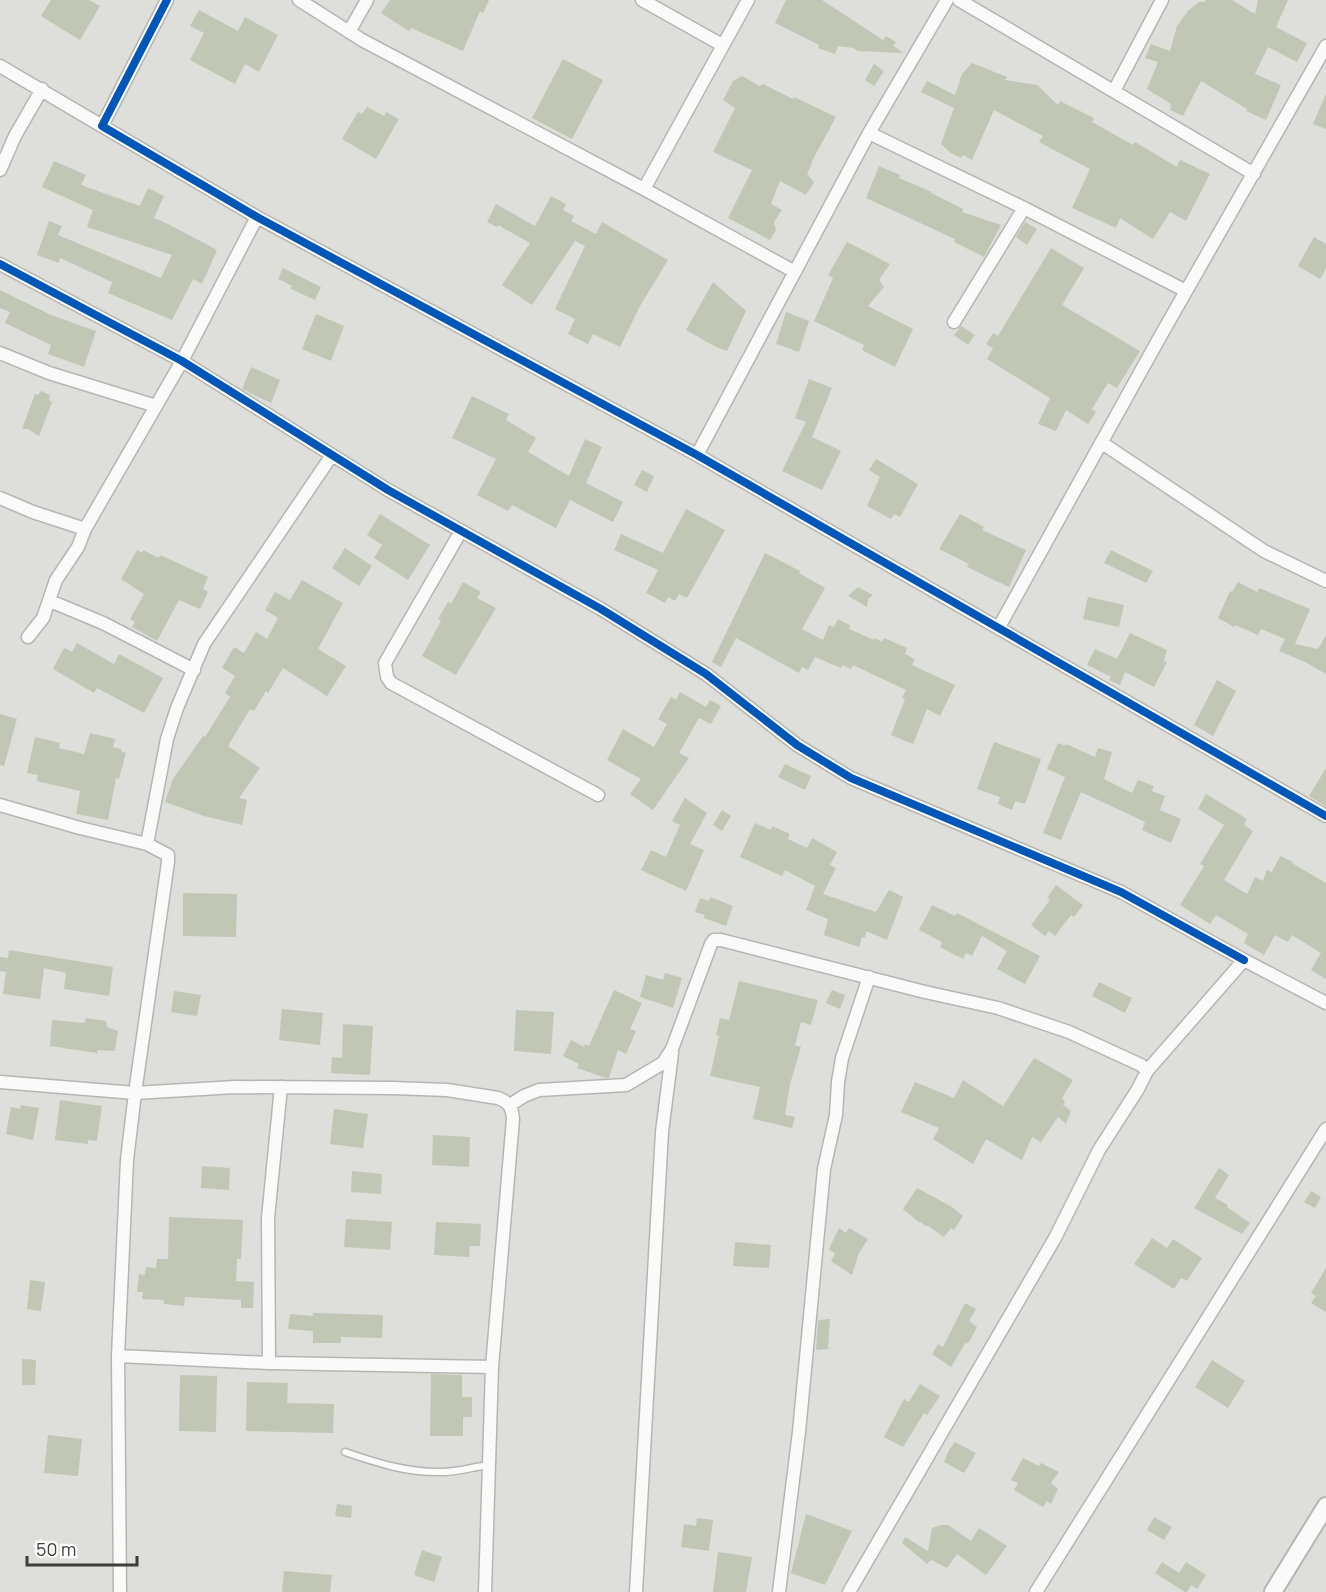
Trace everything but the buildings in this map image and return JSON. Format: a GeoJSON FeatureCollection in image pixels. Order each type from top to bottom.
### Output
{"type":"FeatureCollection","features":[{"type":"Feature","properties":{"kind":"street"},"geometry":{"type":"LineString","coordinates":[[102,126],[167,0]]}},
{"type":"Feature","properties":{"kind":"street"},"geometry":{"type":"LineString","coordinates":[[299,0],[349,32],[795,272]]}},
{"type":"Feature","properties":{"kind":"street"},"geometry":{"type":"LineString","coordinates":[[349,32],[367,0]]}},
{"type":"Feature","properties":{"kind":"street"},"geometry":{"type":"LineString","coordinates":[[642,0],[722,45]]}},
{"type":"Feature","properties":{"kind":"street"},"geometry":{"type":"LineString","coordinates":[[644,189],[748,0]]}},
{"type":"Feature","properties":{"kind":"street"},"geometry":{"type":"LineString","coordinates":[[697,455],[869,133],[947,0]]}},
{"type":"Feature","properties":{"kind":"street"},"geometry":{"type":"LineString","coordinates":[[959,0],[1254,174]]}},
{"type":"Feature","properties":{"kind":"street"},"geometry":{"type":"LineString","coordinates":[[1114,91],[1162,0]]}},
{"type":"Feature","properties":{"kind":"street"},"geometry":{"type":"LineString","coordinates":[[999,627],[1186,291],[1325,49]]}},
{"type":"Feature","properties":{"kind":"street"},"geometry":{"type":"LineString","coordinates":[[0,66],[257,217],[697,455],[1326,816]]}},
{"type":"Feature","properties":{"kind":"street"},"geometry":{"type":"LineString","coordinates":[[0,171],[15,136],[42,89]]}},
{"type":"Feature","properties":{"kind":"street"},"geometry":{"type":"LineString","coordinates":[[869,133],[1024,208],[1186,291]]}},
{"type":"Feature","properties":{"kind":"street"},"geometry":{"type":"LineString","coordinates":[[954,322],[1024,208]]}},
{"type":"Feature","properties":{"kind":"street"},"geometry":{"type":"LineString","coordinates":[[28,637],[43,618],[56,580],[78,547],[84,529],[182,361],[257,217]]}},
{"type":"Feature","properties":{"kind":"street"},"geometry":{"type":"LineString","coordinates":[[0,264],[182,361],[388,490],[601,609],[706,674],[797,745],[851,778],[1121,892],[1326,1003]]}},
{"type":"Feature","properties":{"kind":"street"},"geometry":{"type":"LineString","coordinates":[[0,353],[49,373],[156,406]]}},
{"type":"Feature","properties":{"kind":"street"},"geometry":{"type":"LineString","coordinates":[[1102,443],[1264,551],[1326,580]]}},
{"type":"Feature","properties":{"kind":"street"},"geometry":{"type":"LineString","coordinates":[[147,844],[167,739],[204,644],[332,455]]}},
{"type":"Feature","properties":{"kind":"street"},"geometry":{"type":"LineString","coordinates":[[0,498],[84,529]]}},
{"type":"Feature","properties":{"kind":"street"},"geometry":{"type":"LineString","coordinates":[[461,531],[386,663],[387,677],[391,683],[598,795]]}},
{"type":"Feature","properties":{"kind":"street"},"geometry":{"type":"LineString","coordinates":[[50,601],[103,623],[194,670]]}},
{"type":"Feature","properties":{"kind":"street"},"geometry":{"type":"LineString","coordinates":[[0,805],[147,844],[168,855],[126,1172],[118,1356],[120,1592]]}},
{"type":"Feature","properties":{"kind":"street"},"geometry":{"type":"LineString","coordinates":[[510,1105],[539,1090],[626,1085],[663,1063],[672,1049],[714,940],[998,1008],[1069,1032],[1141,1065],[1147,1071]]}},
{"type":"Feature","properties":{"kind":"street"},"geometry":{"type":"LineString","coordinates":[[849,1592],[1055,1239],[1099,1150],[1147,1071],[1244,960]]}},
{"type":"Feature","properties":{"kind":"street"},"geometry":{"type":"LineString","coordinates":[[779,1592],[799,1432],[824,1169],[836,1115],[842,1058],[869,977]]}},
{"type":"Feature","properties":{"kind":"street"},"geometry":{"type":"LineString","coordinates":[[636,1592],[662,1132],[672,1049]]}},
{"type":"Feature","properties":{"kind":"street"},"geometry":{"type":"LineString","coordinates":[[0,1082],[135,1093],[281,1087],[447,1090],[498,1098],[510,1105],[513,1119],[492,1367],[485,1592]]}},
{"type":"Feature","properties":{"kind":"street"},"geometry":{"type":"LineString","coordinates":[[269,1363],[267,1218],[281,1087]]}},
{"type":"Feature","properties":{"kind":"street"},"geometry":{"type":"LineString","coordinates":[[1036,1592],[1326,1129]]}},
{"type":"Feature","properties":{"kind":"street"},"geometry":{"type":"LineString","coordinates":[[118,1356],[269,1363],[492,1367]]}},
{"type":"Feature","properties":{"kind":"street"},"geometry":{"type":"LineString","coordinates":[[1273,1592],[1326,1506]]}},
{"type":"Feature","properties":{"kind":"lane"},"geometry":{"type":"LineString","coordinates":[[345,1452],[382,1466],[424,1471],[442,1472],[489,1464]]}},
{"type":"Feature","properties":{"kind":"cycle path"},"geometry":{"type":"LineString","coordinates":[[167,0],[102,126],[257,217],[697,455],[1326,816]]}},
{"type":"Feature","properties":{"kind":"cycle path"},"geometry":{"type":"LineString","coordinates":[[0,264],[182,361],[388,490],[601,609],[706,674],[797,745],[851,778],[1121,892],[1244,960]]}}]}
